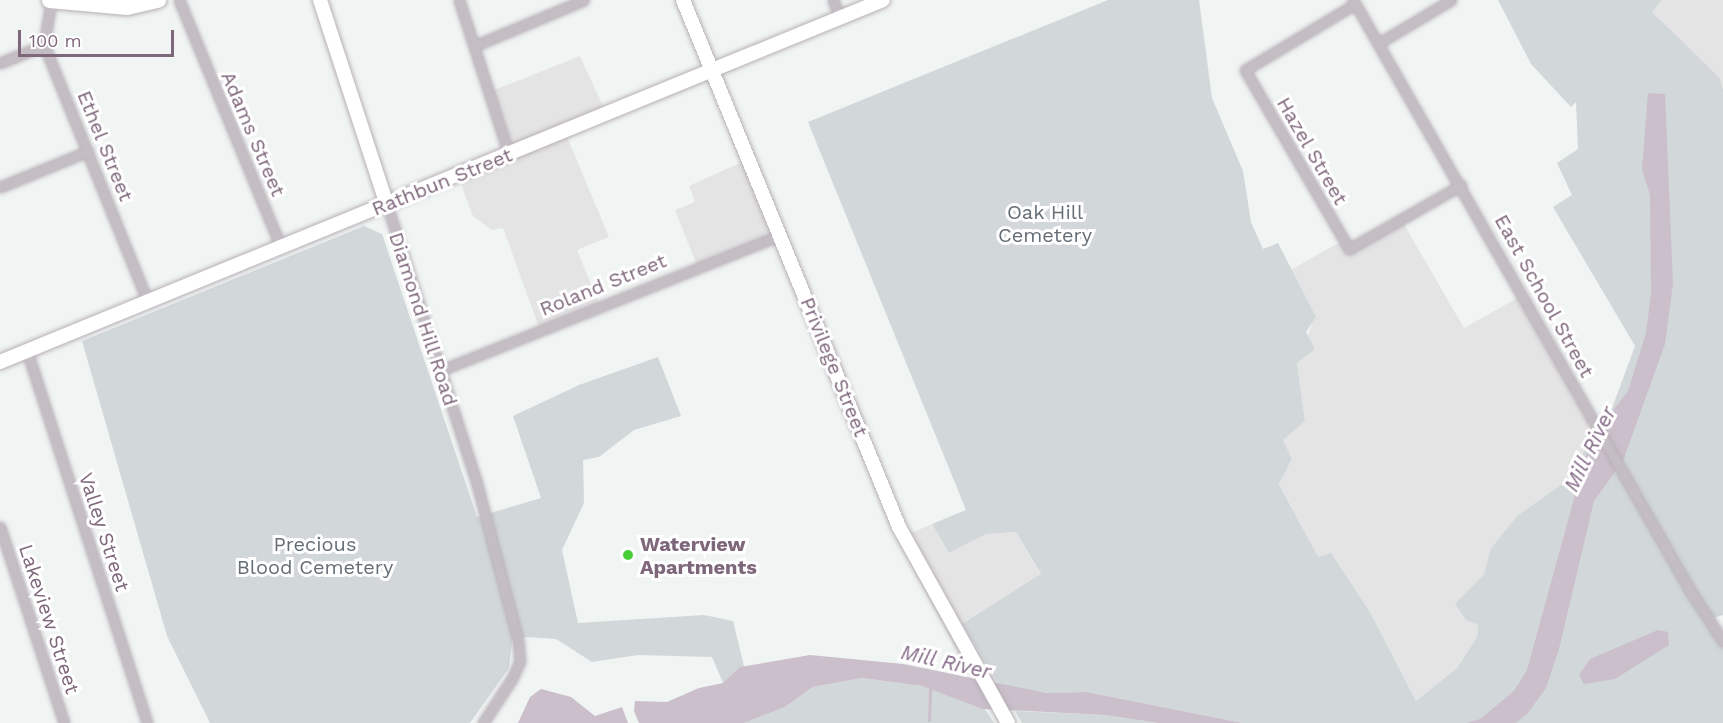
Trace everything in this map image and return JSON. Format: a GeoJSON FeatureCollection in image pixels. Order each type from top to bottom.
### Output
{"type":"FeatureCollection","features":[{"type":"Feature","properties":{"kind":"main road"},"geometry":{"type":"LineString","coordinates":[[50,0],[127,7],[158,0]]}},
{"type":"Feature","properties":{"kind":"main road","name":"Diamond Hill Road"},"geometry":{"type":"LineString","coordinates":[[320,0],[387,205]]}},
{"type":"Feature","properties":{"kind":"main road","name":"Privilege Street"},"geometry":{"type":"LineString","coordinates":[[683,0],[900,527],[1007,721]]}},
{"type":"Feature","properties":{"kind":"main road","name":"Rathbun Street"},"geometry":{"type":"LineString","coordinates":[[0,361],[148,303],[883,0]]}},
{"type":"Feature","properties":{"kind":"street"},"geometry":{"type":"LineString","coordinates":[[0,63],[44,45],[50,0]]}},
{"type":"Feature","properties":{"kind":"street","name":"Adams Street"},"geometry":{"type":"LineString","coordinates":[[179,0],[281,248]]}},
{"type":"Feature","properties":{"kind":"street"},"geometry":{"type":"LineString","coordinates":[[459,0],[509,155]]}},
{"type":"Feature","properties":{"kind":"street"},"geometry":{"type":"LineString","coordinates":[[474,46],[584,0]]}},
{"type":"Feature","properties":{"kind":"street"},"geometry":{"type":"LineString","coordinates":[[833,0],[840,18]]}},
{"type":"Feature","properties":{"kind":"street"},"geometry":{"type":"LineString","coordinates":[[1379,43],[1451,0]]}},
{"type":"Feature","properties":{"kind":"street","name":"East School Street"},"geometry":{"type":"LineString","coordinates":[[1354,2],[1461,185],[1599,430],[1723,641]]}},
{"type":"Feature","properties":{"kind":"street","name":"Hazel Street"},"geometry":{"type":"LineString","coordinates":[[1354,2],[1245,70],[1349,249],[1461,185]]}},
{"type":"Feature","properties":{"kind":"street","name":"Ethel Street"},"geometry":{"type":"LineString","coordinates":[[44,45],[148,303]]}},
{"type":"Feature","properties":{"kind":"street"},"geometry":{"type":"LineString","coordinates":[[0,187],[88,151]]}},
{"type":"Feature","properties":{"kind":"street","name":"Diamond Hill Road"},"geometry":{"type":"LineString","coordinates":[[387,205],[477,484],[518,639],[520,661],[513,677],[483,723]]}},
{"type":"Feature","properties":{"kind":"street","name":"Roland Street"},"geometry":{"type":"LineString","coordinates":[[439,371],[780,235]]}},
{"type":"Feature","properties":{"kind":"street","name":"Valley Street"},"geometry":{"type":"LineString","coordinates":[[27,351],[147,723]]}},
{"type":"Feature","properties":{"kind":"street","name":"Lakeview Street"},"geometry":{"type":"LineString","coordinates":[[0,527],[64,723]]}},
{"type":"Feature","properties":{"kind":"shaded area"},"geometry":{"type":"Polygon","coordinates":[[[1662,0],[1723,0],[1723,90],[1720,78],[1651,12],[1662,0]]]}},
{"type":"Feature","properties":{"kind":"shaded area"},"geometry":{"type":"Polygon","coordinates":[[[580,56],[606,113],[565,132],[609,237],[577,250],[600,306],[540,330],[503,228],[492,230],[473,216],[457,174],[506,156],[487,93],[580,56]]]}},
{"type":"Feature","properties":{"kind":"shaded area"},"geometry":{"type":"Polygon","coordinates":[[[751,158],[782,235],[698,268],[675,210],[695,202],[689,186],[751,158]]]}},
{"type":"Feature","properties":{"kind":"shaded area"},"geometry":{"type":"Polygon","coordinates":[[[1402,221],[1464,328],[1521,296],[1598,435],[1575,475],[1518,515],[1491,548],[1484,574],[1456,604],[1478,624],[1477,637],[1457,668],[1416,701],[1370,612],[1331,554],[1318,558],[1279,483],[1292,459],[1283,440],[1305,420],[1297,363],[1315,316],[1289,271],[1347,238],[1353,248],[1402,221]]]}},
{"type":"Feature","properties":{"kind":"shaded area"},"geometry":{"type":"Polygon","coordinates":[[[932,524],[949,553],[986,534],[1016,532],[1041,575],[963,624],[1000,685],[970,676],[897,539],[932,524]]]}},
{"type":"Feature","properties":{"kind":"green space","name":"Oak Hill Cemetery"},"geometry":{"type":"Polygon","coordinates":[[[1108,0],[1199,0],[1212,98],[1243,171],[1251,222],[1263,249],[1278,243],[1316,317],[1306,332],[1315,349],[1297,363],[1305,421],[1283,440],[1292,459],[1279,484],[1318,557],[1331,553],[1370,612],[1416,701],[1457,668],[1477,637],[1478,625],[1466,620],[1455,604],[1484,574],[1491,548],[1518,515],[1575,475],[1587,442],[1610,480],[1605,427],[1635,346],[1553,207],[1572,195],[1557,163],[1578,149],[1576,102],[1571,107],[1531,64],[1498,0],[1662,0],[1652,12],[1720,78],[1723,90],[1723,615],[1714,618],[1723,637],[1723,723],[1243,723],[1087,692],[1048,693],[1000,685],[962,624],[1041,574],[1016,532],[986,534],[949,553],[932,524],[966,510],[808,122],[1108,0]]]}},
{"type":"Feature","properties":{"kind":"green space","name":"Precious Blood Cemetery"},"geometry":{"type":"Polygon","coordinates":[[[364,226],[382,234],[477,517],[541,498],[513,416],[579,385],[658,357],[681,416],[634,430],[599,457],[583,460],[584,503],[562,550],[578,623],[704,615],[733,621],[744,666],[732,679],[723,683],[712,657],[638,655],[592,662],[556,639],[526,637],[512,641],[509,668],[470,723],[210,723],[167,636],[82,341],[364,226]]]}},
{"type":"Feature","properties":{"kind":"green space"},"geometry":{"type":"Polygon","coordinates":[[[862,678],[922,686],[985,709],[994,723],[744,723],[785,707],[813,687],[862,678]]]}},
{"type":"Feature","properties":{"kind":"green space"},"geometry":{"type":"Polygon","coordinates":[[[1015,711],[1105,715],[1158,723],[1022,723],[1015,711]]]}},
{"type":"Feature","properties":{"kind":"water","name":"Mill River"},"geometry":{"type":"Polygon","coordinates":[[[1648,93],[1665,94],[1673,284],[1665,344],[1623,461],[1594,501],[1559,649],[1546,688],[1528,713],[1516,723],[1467,723],[1480,719],[1514,691],[1527,670],[1575,495],[1575,475],[1604,422],[1628,391],[1646,333],[1651,293],[1650,195],[1642,169],[1648,93]]]}},
{"type":"Feature","properties":{"kind":"water"},"geometry":{"type":"Polygon","coordinates":[[[1658,630],[1668,632],[1669,645],[1615,679],[1584,684],[1579,675],[1590,659],[1658,630]]]}},
{"type":"Feature","properties":{"kind":"water"},"geometry":{"type":"Polygon","coordinates":[[[810,655],[903,664],[1047,693],[1087,692],[1243,723],[1158,723],[1105,715],[983,709],[922,686],[862,678],[813,687],[785,707],[744,723],[639,723],[634,711],[635,701],[667,702],[699,688],[723,683],[740,667],[810,655]]]}},
{"type":"Feature","properties":{"kind":"water"},"geometry":{"type":"Polygon","coordinates":[[[541,689],[571,697],[595,716],[622,707],[628,723],[518,723],[530,697],[541,689]]]}},
{"type":"Feature","properties":{"kind":"waterway"},"geometry":{"type":"LineString","coordinates":[[929,720],[930,687]]}},
{"type":"Feature","properties":{"kind":"place","name":"Waterview Apartments"},"geometry":{"type":"Point","coordinates":[628,555]}}]}
